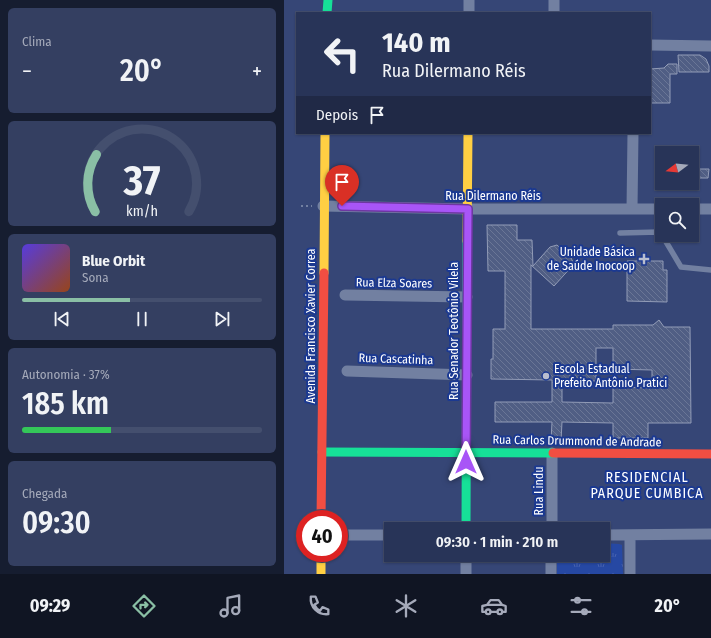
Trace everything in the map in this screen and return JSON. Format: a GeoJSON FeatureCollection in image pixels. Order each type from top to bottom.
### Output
{"type":"FeatureCollection","features":[{"type":"Feature","properties":{"kind":"street"},"geometry":{"type":"LineString","coordinates":[[327,12],[328,0]]}},
{"type":"Feature","properties":{"kind":"street"},"geometry":{"type":"LineString","coordinates":[[469,0],[469,12]]}},
{"type":"Feature","properties":{"kind":"street"},"geometry":{"type":"LineString","coordinates":[[554,0],[554,12]]}},
{"type":"Feature","properties":{"kind":"street"},"geometry":{"type":"LineString","coordinates":[[651,45],[711,46]]}},
{"type":"Feature","properties":{"kind":"street","name":"Avenida Francisco Xavier Correa"},"geometry":{"type":"LineString","coordinates":[[322,510],[325,134]]}},
{"type":"Feature","properties":{"kind":"street","name":"Rua Senador Teotônio Vilela"},"geometry":{"type":"LineString","coordinates":[[466,522],[468,134]]}},
{"type":"Feature","properties":{"kind":"street"},"geometry":{"type":"LineString","coordinates":[[632,134],[632,209]]}},
{"type":"Feature","properties":{"kind":"street","name":"Rua Dilermano Réis"},"geometry":{"type":"LineString","coordinates":[[324,206],[468,209],[655,209]]}},
{"type":"Feature","properties":{"kind":"street"},"geometry":{"type":"LineString","coordinates":[[699,209],[711,209]]}},
{"type":"Feature","properties":{"kind":"street","name":"Rua Elza Soares"},"geometry":{"type":"LineString","coordinates":[[345,295],[467,297]]}},
{"type":"Feature","properties":{"kind":"street","name":"Rua Cascatinha"},"geometry":{"type":"LineString","coordinates":[[347,371],[467,374]]}},
{"type":"Feature","properties":{"kind":"street","name":"Rua Carlos Drummond de Andrade"},"geometry":{"type":"LineString","coordinates":[[322,452],[711,454]]}},
{"type":"Feature","properties":{"kind":"street","name":"Rua Lindu"},"geometry":{"type":"LineString","coordinates":[[552,453],[552,522]]}},
{"type":"Feature","properties":{"kind":"street"},"geometry":{"type":"LineString","coordinates":[[610,535],[711,534]]}},
{"type":"Feature","properties":{"kind":"street"},"geometry":{"type":"LineString","coordinates":[[348,535],[384,535]]}},
{"type":"Feature","properties":{"kind":"street"},"geometry":{"type":"LineString","coordinates":[[630,535],[630,574]]}},
{"type":"Feature","properties":{"kind":"street"},"geometry":{"type":"LineString","coordinates":[[321,562],[321,574]]}},
{"type":"Feature","properties":{"kind":"street"},"geometry":{"type":"LineString","coordinates":[[466,562],[466,574]]}},
{"type":"Feature","properties":{"kind":"street"},"geometry":{"type":"LineString","coordinates":[[551,562],[551,574]]}},
{"type":"Feature","properties":{"kind":"lane"},"geometry":{"type":"LineString","coordinates":[[620,233],[655,232]]}},
{"type":"Feature","properties":{"kind":"lane"},"geometry":{"type":"LineString","coordinates":[[666,242],[681,267],[711,270]]}},
{"type":"Feature","properties":{"kind":"green space"},"geometry":{"type":"Polygon","coordinates":[[[610,543],[622,545],[623,574],[557,574],[557,562],[610,562],[610,543]]]}},
{"type":"Feature","properties":{"kind":"building"},"geometry":{"type":"Polygon","coordinates":[[[678,55],[700,55],[706,59],[709,66],[709,72],[679,72],[678,55]]]}},
{"type":"Feature","properties":{"kind":"building"},"geometry":{"type":"Polygon","coordinates":[[[668,64],[677,64],[677,74],[670,74],[670,103],[651,103],[651,69],[664,68],[668,64]]]}},
{"type":"Feature","properties":{"kind":"building"},"geometry":{"type":"Polygon","coordinates":[[[699,169],[709,169],[708,178],[699,178],[699,169]]]}},
{"type":"Feature","properties":{"kind":"building"},"geometry":{"type":"Polygon","coordinates":[[[487,225],[517,225],[517,240],[532,240],[533,266],[550,247],[557,245],[571,258],[574,264],[554,286],[531,265],[531,329],[613,329],[613,325],[653,325],[659,320],[664,327],[690,327],[691,423],[648,423],[648,438],[613,438],[613,423],[562,422],[561,441],[551,441],[552,422],[495,422],[495,402],[552,402],[552,380],[491,379],[493,329],[505,329],[505,271],[488,271],[487,225]],[[596,348],[596,381],[562,380],[562,402],[613,403],[613,387],[652,388],[652,370],[613,369],[613,348],[596,348]]]}},
{"type":"Feature","properties":{"kind":"building"},"geometry":{"type":"Polygon","coordinates":[[[627,261],[663,261],[663,270],[667,270],[667,302],[627,301],[627,261]]]}},
{"type":"Feature","properties":{"kind":"traffic: fast"},"geometry":{"type":"LineString","coordinates":[[327,12],[328,0]]}},
{"type":"Feature","properties":{"kind":"traffic: fast"},"geometry":{"type":"LineString","coordinates":[[466,522],[467,241]]}},
{"type":"Feature","properties":{"kind":"traffic: fast"},"geometry":{"type":"LineString","coordinates":[[322,452],[553,453]]}},
{"type":"Feature","properties":{"kind":"traffic: slow"},"geometry":{"type":"LineString","coordinates":[[324,273],[325,134]]}},
{"type":"Feature","properties":{"kind":"traffic: slow"},"geometry":{"type":"LineString","coordinates":[[467,241],[468,134]]}},
{"type":"Feature","properties":{"kind":"traffic: slow"},"geometry":{"type":"LineString","coordinates":[[321,562],[321,574]]}},
{"type":"Feature","properties":{"kind":"traffic: jam"},"geometry":{"type":"LineString","coordinates":[[321,510],[324,273]]}},
{"type":"Feature","properties":{"kind":"traffic: jam"},"geometry":{"type":"LineString","coordinates":[[553,453],[711,454]]}},
{"type":"Feature","properties":{"kind":"place","name":"Unidade Básica de Saúde Inocoop"},"geometry":{"type":"Point","coordinates":[644,259]}},
{"type":"Feature","properties":{"kind":"place","name":"Escola Estadual Prefeito Antônio Pratici"},"geometry":{"type":"Point","coordinates":[546,376]}},
{"type":"Feature","properties":{"kind":"district","name":"RESIDENCIAL PARQUE CUMBICA"},"geometry":{"type":"Point","coordinates":[647,486]}},
{"type":"Feature","properties":{"kind":"route"},"geometry":{"type":"LineString","coordinates":[[342,206],[468,209],[466,462]]}}]}
